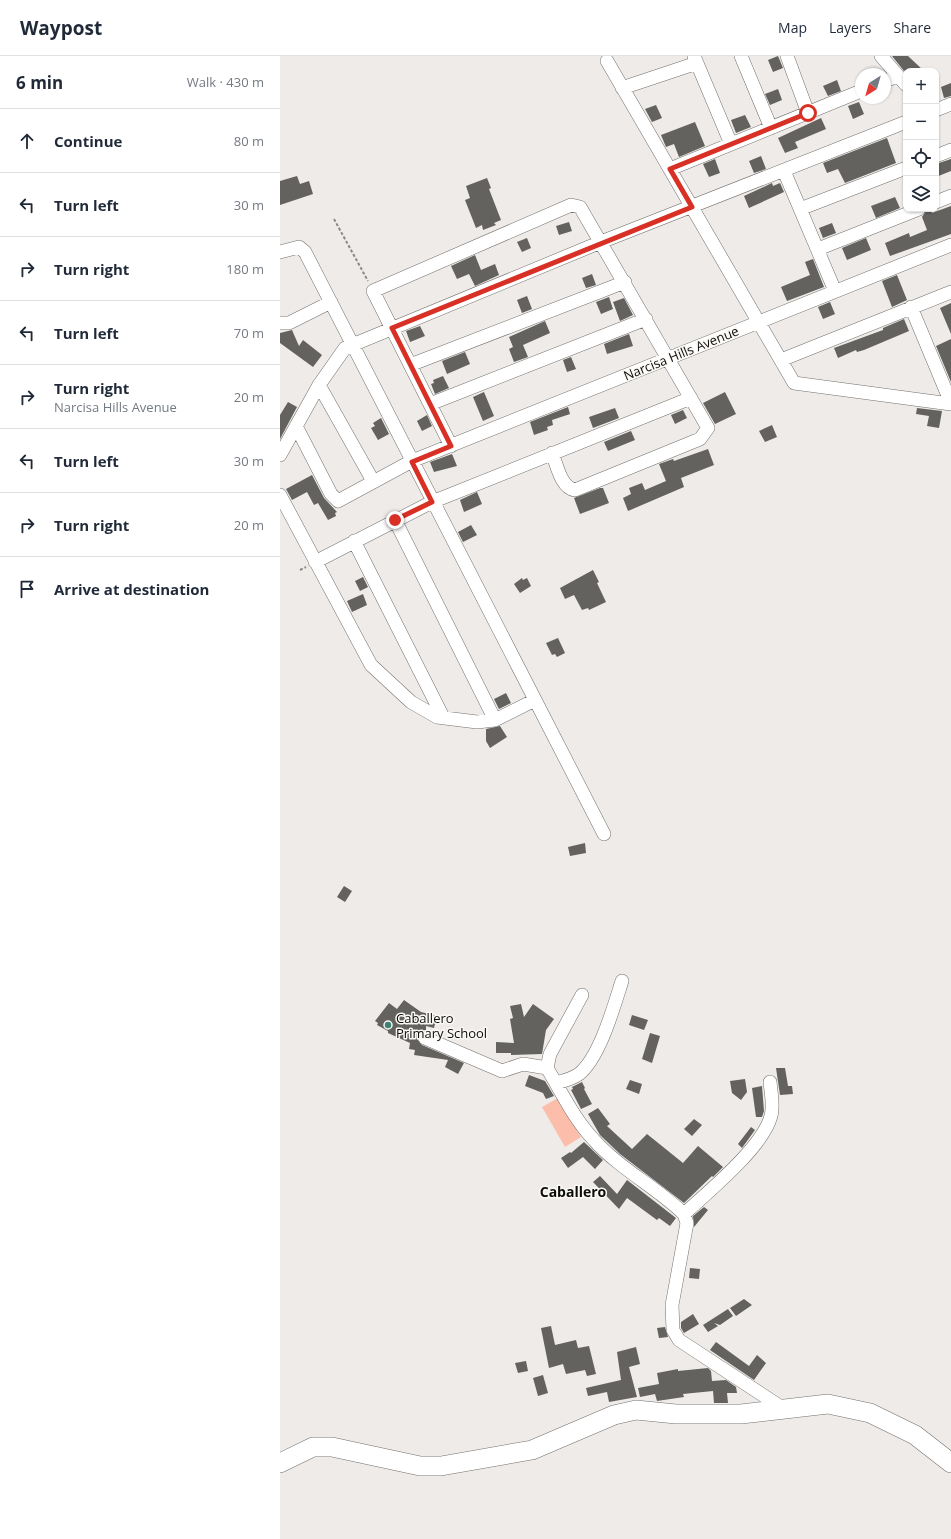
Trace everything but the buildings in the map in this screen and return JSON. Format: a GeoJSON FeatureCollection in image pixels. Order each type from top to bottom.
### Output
{"type":"FeatureCollection","features":[{"type":"Feature","properties":{"kind":"street"},"geometry":{"type":"LineString","coordinates":[[741,56],[771,128]]}},
{"type":"Feature","properties":{"kind":"street"},"geometry":{"type":"LineString","coordinates":[[787,56],[808,113]]}},
{"type":"Feature","properties":{"kind":"street"},"geometry":{"type":"LineString","coordinates":[[881,56],[902,81]]}},
{"type":"Feature","properties":{"kind":"street"},"geometry":{"type":"LineString","coordinates":[[622,88],[696,59],[731,144]]}},
{"type":"Feature","properties":{"kind":"street"},"geometry":{"type":"LineString","coordinates":[[607,61],[794,383],[951,403],[912,307]]}},
{"type":"Feature","properties":{"kind":"street"},"geometry":{"type":"LineString","coordinates":[[891,82],[902,81]]}},
{"type":"Feature","properties":{"kind":"street"},"geometry":{"type":"LineString","coordinates":[[670,169],[855,93]]}},
{"type":"Feature","properties":{"kind":"street"},"geometry":{"type":"LineString","coordinates":[[939,109],[951,104]]}},
{"type":"Feature","properties":{"kind":"street"},"geometry":{"type":"LineString","coordinates":[[280,454],[319,386],[345,348],[352,344],[602,242],[903,123]]}},
{"type":"Feature","properties":{"kind":"street"},"geometry":{"type":"LineString","coordinates":[[939,155],[951,150]]}},
{"type":"Feature","properties":{"kind":"street"},"geometry":{"type":"LineString","coordinates":[[800,209],[903,169]]}},
{"type":"Feature","properties":{"kind":"street"},"geometry":{"type":"LineString","coordinates":[[784,171],[836,291]]}},
{"type":"Feature","properties":{"kind":"street"},"geometry":{"type":"LineString","coordinates":[[939,201],[951,196]]}},
{"type":"Feature","properties":{"kind":"street"},"geometry":{"type":"LineString","coordinates":[[451,446],[373,291],[571,205],[580,207],[602,242],[708,428],[700,439],[575,490],[570,489],[565,484],[552,453]]}},
{"type":"Feature","properties":{"kind":"street"},"geometry":{"type":"LineString","coordinates":[[818,249],[911,212]]}},
{"type":"Feature","properties":{"kind":"street","name":"Narcisa Hills Avenue"},"geometry":{"type":"LineString","coordinates":[[296,426],[332,494],[338,501],[373,481],[412,462],[951,244]]}},
{"type":"Feature","properties":{"kind":"street"},"geometry":{"type":"LineString","coordinates":[[280,252],[300,247],[305,252],[432,502],[604,834]]}},
{"type":"Feature","properties":{"kind":"street"},"geometry":{"type":"LineString","coordinates":[[410,365],[625,282]]}},
{"type":"Feature","properties":{"kind":"street"},"geometry":{"type":"LineString","coordinates":[[781,360],[951,292]]}},
{"type":"Feature","properties":{"kind":"street"},"geometry":{"type":"LineString","coordinates":[[280,323],[289,323],[331,302]]}},
{"type":"Feature","properties":{"kind":"street"},"geometry":{"type":"LineString","coordinates":[[430,404],[646,319]]}},
{"type":"Feature","properties":{"kind":"street"},"geometry":{"type":"LineString","coordinates":[[319,386],[373,481]]}},
{"type":"Feature","properties":{"kind":"street"},"geometry":{"type":"LineString","coordinates":[[315,562],[432,502],[690,398]]}},
{"type":"Feature","properties":{"kind":"street"},"geometry":{"type":"LineString","coordinates":[[280,495],[371,666],[411,702],[437,717],[477,722],[495,720],[535,700]]}},
{"type":"Feature","properties":{"kind":"street"},"geometry":{"type":"LineString","coordinates":[[395,520],[495,720]]}},
{"type":"Feature","properties":{"kind":"street"},"geometry":{"type":"LineString","coordinates":[[354,541],[443,717]]}},
{"type":"Feature","properties":{"kind":"street"},"geometry":{"type":"LineString","coordinates":[[556,1082],[568,1080],[580,1073],[593,1056],[608,1023],[622,981]]}},
{"type":"Feature","properties":{"kind":"street"},"geometry":{"type":"LineString","coordinates":[[582,995],[550,1054],[547,1068],[573,1115],[594,1141],[626,1169],[675,1205],[684,1214],[687,1223],[672,1306],[673,1330],[680,1340],[784,1409]]}},
{"type":"Feature","properties":{"kind":"street"},"geometry":{"type":"LineString","coordinates":[[425,1038],[502,1071],[523,1064],[547,1068]]}},
{"type":"Feature","properties":{"kind":"street"},"geometry":{"type":"LineString","coordinates":[[684,1214],[753,1147],[767,1128],[772,1114],[770,1082]]}},
{"type":"Feature","properties":{"kind":"street"},"geometry":{"type":"LineString","coordinates":[[280,1463],[313,1447],[332,1447],[420,1466],[441,1466],[532,1450],[614,1415],[636,1410],[676,1414],[741,1414],[828,1404],[870,1413],[915,1435],[951,1463]]}},
{"type":"Feature","properties":{"kind":"path"},"geometry":{"type":"LineString","coordinates":[[334,219],[373,291]]}},
{"type":"Feature","properties":{"kind":"shaded area"},"geometry":{"type":"Polygon","coordinates":[[[558,1098],[581,1137],[565,1147],[542,1107],[558,1098]]]}},
{"type":"Feature","properties":{"kind":"place","name":"Caballero Primary School"},"geometry":{"type":"Point","coordinates":[388,1025]}},
{"type":"Feature","properties":{"kind":"district","name":"Caballero"},"geometry":{"type":"Point","coordinates":[573,1192]}},
{"type":"Feature","properties":{"kind":"route"},"geometry":{"type":"LineString","coordinates":[[395,520],[432,502],[412,462],[451,446],[392,328],[602,242],[692,207],[670,169],[808,113]]}}]}
